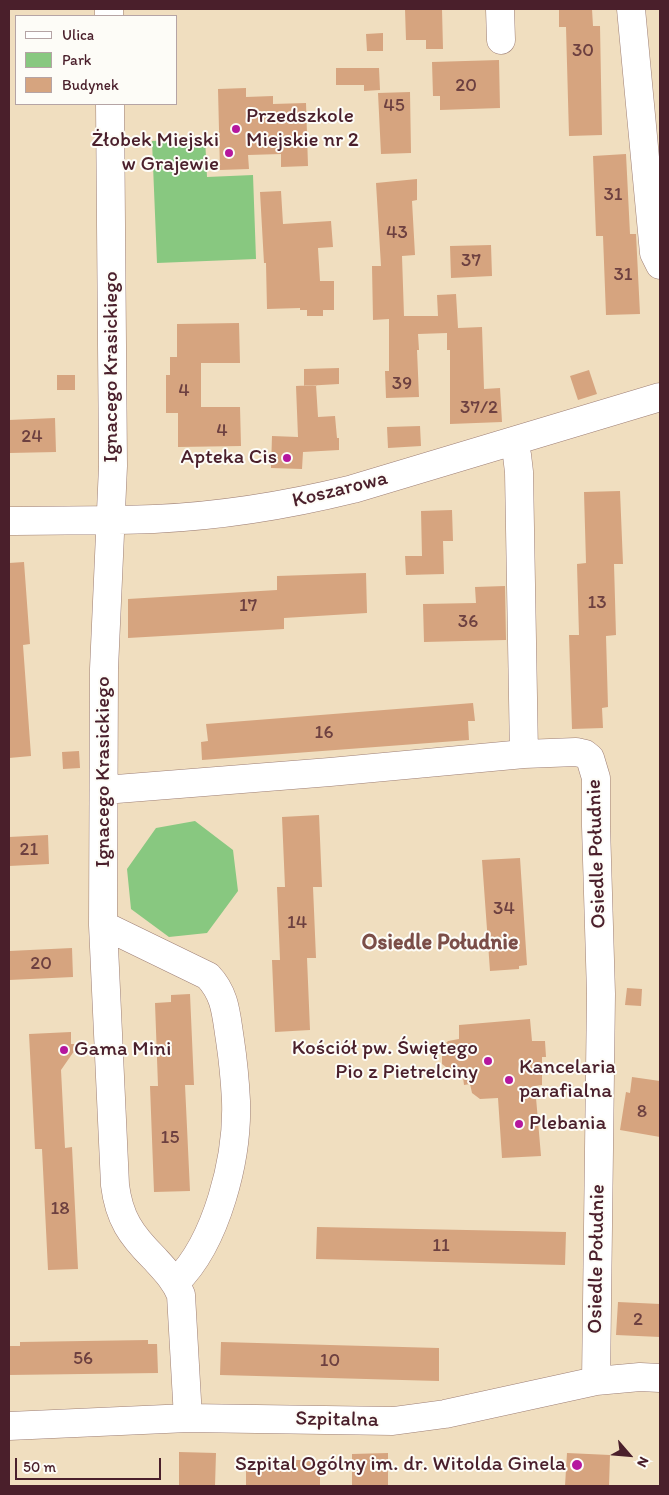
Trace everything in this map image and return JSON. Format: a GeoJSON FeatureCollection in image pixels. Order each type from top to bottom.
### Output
{"type":"FeatureCollection","features":[{"type":"Feature","properties":{"kind":"street"},"geometry":{"type":"LineString","coordinates":[[500,9],[501,40]]}},
{"type":"Feature","properties":{"kind":"street"},"geometry":{"type":"LineString","coordinates":[[631,9],[654,253],[660,265]]}},
{"type":"Feature","properties":{"kind":"street","name":"Ignacego Krasickiego"},"geometry":{"type":"LineString","coordinates":[[110,105],[113,457],[104,669],[103,925],[114,1185],[117,1201],[125,1223],[140,1244],[176,1282],[181,1295],[188,1418]]}},
{"type":"Feature","properties":{"kind":"street","name":"Koszarowa"},"geometry":{"type":"LineString","coordinates":[[9,520],[155,519],[304,501],[354,489],[660,398]]}},
{"type":"Feature","properties":{"kind":"street"},"geometry":{"type":"LineString","coordinates":[[513,442],[520,472],[524,754]]}},
{"type":"Feature","properties":{"kind":"street","name":"Osiedle Południe"},"geometry":{"type":"LineString","coordinates":[[104,790],[524,754],[576,752],[585,754],[590,758],[596,778],[601,994],[596,1381]]}},
{"type":"Feature","properties":{"kind":"street"},"geometry":{"type":"LineString","coordinates":[[103,925],[208,976],[217,986],[224,1005],[233,1061],[236,1103],[234,1138],[229,1172],[217,1214],[206,1241],[195,1261],[176,1282]]}},
{"type":"Feature","properties":{"kind":"street","name":"Szpitalna"},"geometry":{"type":"LineString","coordinates":[[9,1426],[188,1418],[393,1421],[445,1414],[596,1381],[640,1377],[660,1378]]}},
{"type":"Feature","properties":{"kind":"green space"},"geometry":{"type":"Polygon","coordinates":[[[205,138],[207,177],[253,175],[256,259],[157,263],[152,141],[205,138]]]}},
{"type":"Feature","properties":{"kind":"green space"},"geometry":{"type":"Polygon","coordinates":[[[195,821],[233,850],[238,891],[207,933],[169,937],[131,909],[127,869],[156,828],[195,821]]]}},
{"type":"Feature","properties":{"kind":"building"},"geometry":{"type":"Polygon","coordinates":[[[405,9],[442,9],[443,49],[426,49],[426,40],[406,40],[405,9]]]}},
{"type":"Feature","properties":{"kind":"building"},"geometry":{"type":"Polygon","coordinates":[[[559,9],[592,9],[593,26],[600,26],[602,135],[569,136],[566,27],[559,27],[559,9]]]}},
{"type":"Feature","properties":{"kind":"building"},"geometry":{"type":"Polygon","coordinates":[[[383,33],[383,51],[367,51],[366,34],[383,33]]]}},
{"type":"Feature","properties":{"kind":"building"},"geometry":{"type":"Polygon","coordinates":[[[499,60],[500,108],[440,110],[440,96],[433,96],[432,62],[499,60]]]}},
{"type":"Feature","properties":{"kind":"building"},"geometry":{"type":"Polygon","coordinates":[[[336,68],[379,68],[380,90],[364,91],[364,85],[336,85],[336,68]]]}},
{"type":"Feature","properties":{"kind":"building"},"geometry":{"type":"Polygon","coordinates":[[[246,88],[246,97],[273,96],[273,104],[306,103],[308,166],[281,167],[281,154],[248,155],[249,169],[220,170],[218,89],[246,88]]]}},
{"type":"Feature","properties":{"kind":"building"},"geometry":{"type":"Polygon","coordinates":[[[410,92],[411,153],[381,154],[378,93],[410,92]]]}},
{"type":"Feature","properties":{"kind":"building"},"geometry":{"type":"Polygon","coordinates":[[[626,154],[630,234],[636,234],[640,314],[606,315],[603,236],[596,236],[593,156],[626,154]]]}},
{"type":"Feature","properties":{"kind":"building"},"geometry":{"type":"Polygon","coordinates":[[[417,179],[417,200],[412,201],[415,255],[402,256],[404,316],[438,316],[437,295],[456,294],[458,328],[482,327],[484,389],[500,388],[502,422],[450,424],[450,350],[447,350],[447,333],[418,334],[419,397],[386,398],[385,371],[389,371],[389,319],[373,320],[372,266],[381,266],[376,183],[417,179]]]}},
{"type":"Feature","properties":{"kind":"building"},"geometry":{"type":"Polygon","coordinates":[[[281,191],[283,224],[331,221],[333,247],[318,248],[320,281],[334,281],[334,310],[323,310],[323,316],[307,316],[307,310],[300,310],[300,308],[267,309],[266,263],[264,263],[260,192],[281,191]]]}},
{"type":"Feature","properties":{"kind":"building"},"geometry":{"type":"Polygon","coordinates":[[[491,245],[492,276],[451,278],[450,246],[491,245]]]}},
{"type":"Feature","properties":{"kind":"building"},"geometry":{"type":"Polygon","coordinates":[[[239,323],[240,363],[201,363],[201,407],[240,407],[241,446],[178,447],[178,413],[166,413],[166,375],[170,375],[170,357],[177,357],[177,324],[239,323]]]}},
{"type":"Feature","properties":{"kind":"building"},"geometry":{"type":"Polygon","coordinates":[[[339,368],[339,384],[304,386],[304,369],[339,368]]]}},
{"type":"Feature","properties":{"kind":"building"},"geometry":{"type":"Polygon","coordinates":[[[589,370],[597,394],[578,400],[570,376],[589,370]]]}},
{"type":"Feature","properties":{"kind":"building"},"geometry":{"type":"Polygon","coordinates":[[[57,375],[75,375],[75,390],[57,390],[57,375]]]}},
{"type":"Feature","properties":{"kind":"building"},"geometry":{"type":"Polygon","coordinates":[[[316,385],[318,417],[335,416],[339,450],[303,452],[302,469],[271,468],[272,436],[298,437],[296,386],[316,385]]]}},
{"type":"Feature","properties":{"kind":"building"},"geometry":{"type":"Polygon","coordinates":[[[55,418],[56,452],[9,453],[9,420],[55,418]]]}},
{"type":"Feature","properties":{"kind":"building"},"geometry":{"type":"Polygon","coordinates":[[[420,426],[421,446],[388,448],[387,427],[420,426]]]}},
{"type":"Feature","properties":{"kind":"building"},"geometry":{"type":"Polygon","coordinates":[[[620,491],[623,564],[614,564],[616,635],[606,636],[608,707],[602,708],[603,728],[572,729],[569,635],[579,635],[577,564],[586,563],[584,492],[620,491]]]}},
{"type":"Feature","properties":{"kind":"building"},"geometry":{"type":"Polygon","coordinates":[[[452,510],[453,541],[443,541],[444,574],[406,575],[405,556],[422,556],[421,511],[452,510]]]}},
{"type":"Feature","properties":{"kind":"building"},"geometry":{"type":"Polygon","coordinates":[[[24,562],[30,644],[23,645],[31,756],[9,758],[9,563],[24,562]]]}},
{"type":"Feature","properties":{"kind":"building"},"geometry":{"type":"Polygon","coordinates":[[[366,573],[367,613],[284,618],[284,629],[128,638],[128,599],[277,590],[277,576],[366,573]]]}},
{"type":"Feature","properties":{"kind":"building"},"geometry":{"type":"Polygon","coordinates":[[[505,586],[506,640],[424,642],[423,604],[476,603],[475,587],[505,586]]]}},
{"type":"Feature","properties":{"kind":"building"},"geometry":{"type":"Polygon","coordinates":[[[473,703],[475,721],[468,721],[469,740],[202,760],[201,742],[208,741],[206,724],[473,703]]]}},
{"type":"Feature","properties":{"kind":"building"},"geometry":{"type":"Polygon","coordinates":[[[79,751],[80,768],[63,769],[62,752],[79,751]]]}},
{"type":"Feature","properties":{"kind":"building"},"geometry":{"type":"Polygon","coordinates":[[[319,815],[322,887],[313,887],[316,958],[307,958],[310,1030],[275,1032],[272,960],[280,960],[277,887],[285,887],[282,817],[319,815]]]}},
{"type":"Feature","properties":{"kind":"building"},"geometry":{"type":"Polygon","coordinates":[[[48,835],[49,864],[9,866],[9,837],[48,835]]]}},
{"type":"Feature","properties":{"kind":"building"},"geometry":{"type":"Polygon","coordinates":[[[520,858],[527,965],[519,966],[519,969],[490,971],[482,860],[520,858]]]}},
{"type":"Feature","properties":{"kind":"building"},"geometry":{"type":"Polygon","coordinates":[[[72,948],[73,977],[9,980],[9,951],[72,948]]]}},
{"type":"Feature","properties":{"kind":"building"},"geometry":{"type":"Polygon","coordinates":[[[627,988],[642,989],[641,1006],[625,1005],[627,988]]]}},
{"type":"Feature","properties":{"kind":"building"},"geometry":{"type":"Polygon","coordinates":[[[190,994],[194,1085],[185,1085],[190,1191],[154,1192],[150,1086],[158,1086],[155,1003],[171,1002],[171,995],[190,994]]]}},
{"type":"Feature","properties":{"kind":"building"},"geometry":{"type":"Polygon","coordinates":[[[530,1019],[532,1041],[545,1041],[546,1057],[542,1057],[542,1085],[535,1086],[541,1156],[502,1158],[498,1098],[480,1099],[472,1093],[470,1084],[464,1085],[462,1069],[450,1070],[442,1064],[442,1047],[448,1041],[459,1039],[459,1025],[530,1019]]]}},
{"type":"Feature","properties":{"kind":"building"},"geometry":{"type":"Polygon","coordinates":[[[71,1032],[71,1044],[79,1044],[61,1070],[65,1148],[72,1147],[78,1269],[48,1270],[42,1149],[35,1149],[29,1034],[71,1032]]]}},
{"type":"Feature","properties":{"kind":"building"},"geometry":{"type":"Polygon","coordinates":[[[632,1077],[660,1081],[660,1137],[620,1130],[626,1092],[630,1093],[632,1077]]]}},
{"type":"Feature","properties":{"kind":"building"},"geometry":{"type":"Polygon","coordinates":[[[317,1227],[566,1232],[565,1265],[316,1259],[317,1227]]]}},
{"type":"Feature","properties":{"kind":"building"},"geometry":{"type":"Polygon","coordinates":[[[618,1302],[660,1304],[660,1337],[616,1335],[618,1302]]]}},
{"type":"Feature","properties":{"kind":"building"},"geometry":{"type":"Polygon","coordinates":[[[148,1340],[148,1344],[157,1344],[158,1373],[9,1375],[9,1346],[20,1346],[20,1342],[148,1340]]]}},
{"type":"Feature","properties":{"kind":"building"},"geometry":{"type":"Polygon","coordinates":[[[221,1342],[439,1348],[439,1381],[220,1375],[221,1342]]]}},
{"type":"Feature","properties":{"kind":"building"},"geometry":{"type":"Polygon","coordinates":[[[179,1452],[216,1453],[215,1486],[179,1486],[179,1452]]]}},
{"type":"Feature","properties":{"kind":"building"},"geometry":{"type":"Polygon","coordinates":[[[388,1453],[388,1486],[352,1486],[352,1454],[388,1453]]]}},
{"type":"Feature","properties":{"kind":"building"},"geometry":{"type":"Polygon","coordinates":[[[567,1453],[610,1455],[609,1486],[565,1486],[567,1453]]]}},
{"type":"Feature","properties":{"kind":"building"},"geometry":{"type":"Polygon","coordinates":[[[246,1460],[320,1460],[320,1486],[246,1486],[246,1460]]]}},
{"type":"Feature","properties":{"kind":"place","name":"Przedszkole Miejskie nr 2"},"geometry":{"type":"Point","coordinates":[236,129]}},
{"type":"Feature","properties":{"kind":"place","name":"Żłobek Miejski w Grajewie"},"geometry":{"type":"Point","coordinates":[229,153]}},
{"type":"Feature","properties":{"kind":"place","name":"Apteka Cis"},"geometry":{"type":"Point","coordinates":[287,458]}},
{"type":"Feature","properties":{"kind":"place","name":"Gama Mini"},"geometry":{"type":"Point","coordinates":[64,1050]}},
{"type":"Feature","properties":{"kind":"place","name":"Kościół pw. Świętego Pio z Pietrelciny"},"geometry":{"type":"Point","coordinates":[488,1061]}},
{"type":"Feature","properties":{"kind":"place","name":"Kancelaria parafialna"},"geometry":{"type":"Point","coordinates":[509,1080]}},
{"type":"Feature","properties":{"kind":"place","name":"Plebania"},"geometry":{"type":"Point","coordinates":[519,1124]}},
{"type":"Feature","properties":{"kind":"place","name":"Szpital Ogólny im. dr. Witolda Ginela"},"geometry":{"type":"Point","coordinates":[577,1465]}},
{"type":"Feature","properties":{"kind":"district","name":"Osiedle Południe"},"geometry":{"type":"Point","coordinates":[440,943]}}]}
